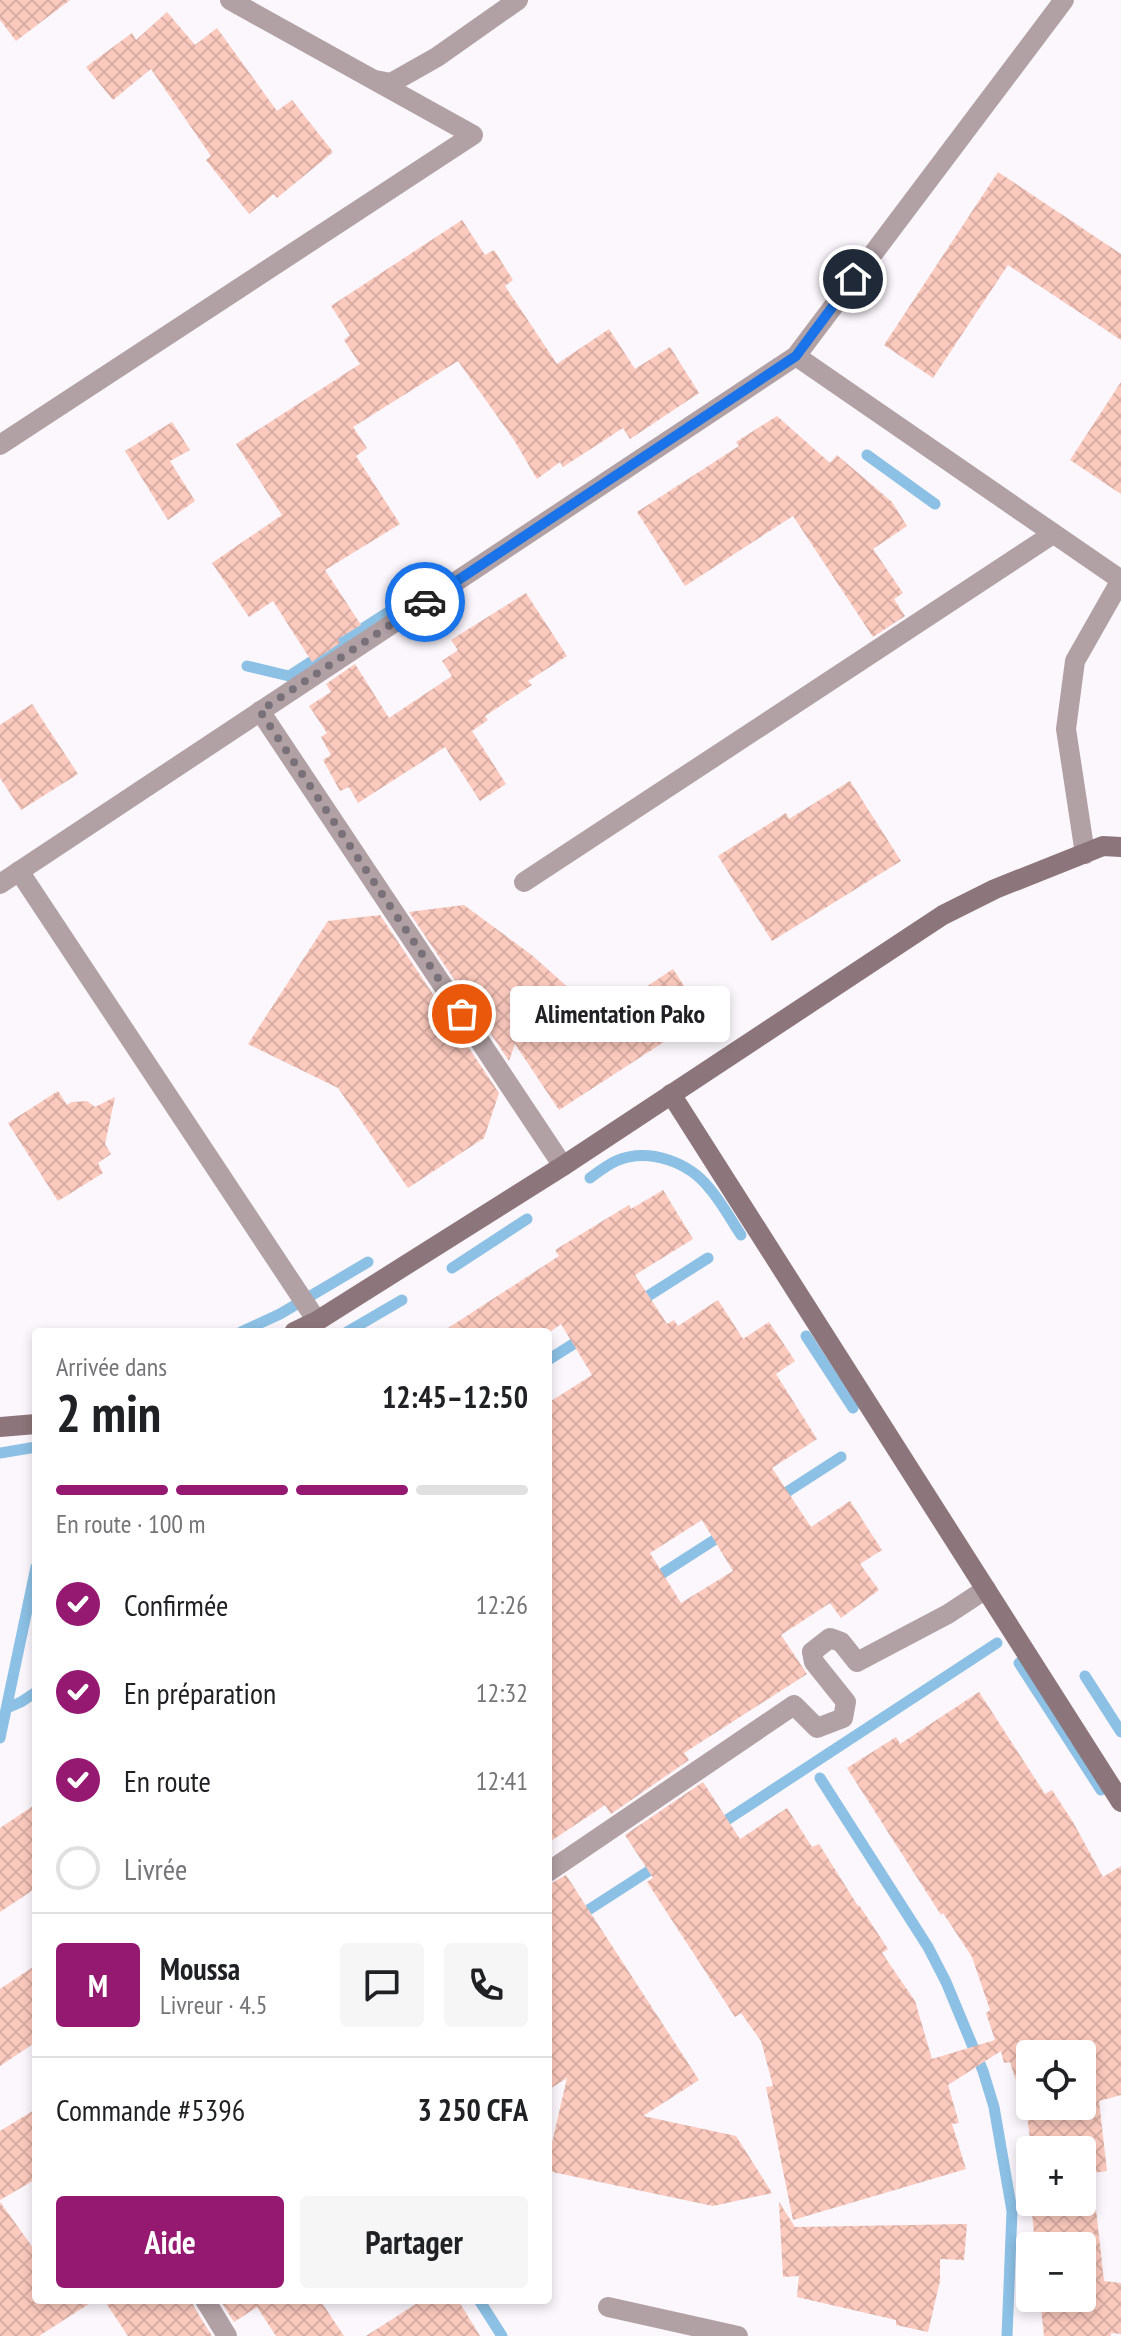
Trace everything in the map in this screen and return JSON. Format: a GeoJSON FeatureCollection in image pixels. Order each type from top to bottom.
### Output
{"type":"FeatureCollection","features":[{"type":"Feature","properties":{"kind":"main road"},"geometry":{"type":"LineString","coordinates":[[302,1328],[563,1166],[943,915],[995,889],[1103,846],[1121,847]]}},
{"type":"Feature","properties":{"kind":"main road"},"geometry":{"type":"LineString","coordinates":[[671,1094],[1121,1802]]}},
{"type":"Feature","properties":{"kind":"main road"},"geometry":{"type":"LineString","coordinates":[[0,1427],[32,1424]]}},
{"type":"Feature","properties":{"kind":"street"},"geometry":{"type":"LineString","coordinates":[[0,445],[473,135],[230,0]]}},
{"type":"Feature","properties":{"kind":"street"},"geometry":{"type":"LineString","coordinates":[[374,80],[391,83],[437,57],[518,0]]}},
{"type":"Feature","properties":{"kind":"street"},"geometry":{"type":"LineString","coordinates":[[0,884],[796,356],[1064,0]]}},
{"type":"Feature","properties":{"kind":"street"},"geometry":{"type":"LineString","coordinates":[[796,356],[1121,580],[1075,661],[1066,729],[1085,854]]}},
{"type":"Feature","properties":{"kind":"street"},"geometry":{"type":"LineString","coordinates":[[524,882],[1053,534]]}},
{"type":"Feature","properties":{"kind":"street"},"geometry":{"type":"LineString","coordinates":[[260,711],[563,1166]]}},
{"type":"Feature","properties":{"kind":"street"},"geometry":{"type":"LineString","coordinates":[[19,871],[317,1321]]}},
{"type":"Feature","properties":{"kind":"street"},"geometry":{"type":"LineString","coordinates":[[552,1869],[794,1705],[817,1728],[843,1718],[846,1702],[814,1662],[812,1652],[830,1638],[841,1642],[857,1662],[915,1633],[986,1589]]}},
{"type":"Feature","properties":{"kind":"street"},"geometry":{"type":"LineString","coordinates":[[207,2304],[227,2336]]}},
{"type":"Feature","properties":{"kind":"street"},"geometry":{"type":"LineString","coordinates":[[608,2307],[738,2336]]}},
{"type":"Feature","properties":{"kind":"building"},"geometry":{"type":"Polygon","coordinates":[[[0,0],[70,0],[16,41],[0,20],[0,0]]]}},
{"type":"Feature","properties":{"kind":"building"},"geometry":{"type":"Polygon","coordinates":[[[167,12],[195,45],[217,28],[277,111],[292,100],[333,152],[277,198],[274,194],[249,214],[206,160],[211,156],[151,69],[113,100],[86,67],[132,33],[136,40],[167,12]]]}},
{"type":"Feature","properties":{"kind":"building"},"geometry":{"type":"Polygon","coordinates":[[[998,172],[1121,254],[1121,340],[1008,265],[933,378],[884,345],[998,172]]]}},
{"type":"Feature","properties":{"kind":"building"},"geometry":{"type":"Polygon","coordinates":[[[462,220],[485,255],[494,250],[513,280],[505,286],[557,364],[609,329],[635,369],[670,347],[699,393],[630,439],[623,428],[563,467],[560,462],[537,479],[514,440],[458,361],[353,427],[367,448],[356,456],[400,524],[325,570],[361,625],[338,639],[340,643],[312,662],[273,601],[249,617],[212,563],[282,515],[236,444],[360,364],[344,340],[350,335],[331,306],[462,220]]]}},
{"type":"Feature","properties":{"kind":"building"},"geometry":{"type":"Polygon","coordinates":[[[1121,382],[1121,494],[1070,460],[1121,382]]]}},
{"type":"Feature","properties":{"kind":"building"},"geometry":{"type":"Polygon","coordinates":[[[777,416],[830,463],[837,455],[892,502],[907,526],[873,549],[903,593],[894,599],[905,616],[873,637],[793,516],[685,586],[637,512],[739,446],[736,442],[777,416]]]}},
{"type":"Feature","properties":{"kind":"building"},"geometry":{"type":"Polygon","coordinates":[[[172,422],[190,450],[170,461],[195,501],[168,520],[125,451],[172,422]]]}},
{"type":"Feature","properties":{"kind":"building"},"geometry":{"type":"Polygon","coordinates":[[[526,593],[567,656],[528,681],[532,685],[485,716],[488,720],[472,731],[506,784],[480,801],[445,747],[358,803],[349,787],[340,791],[323,760],[331,755],[321,737],[327,733],[309,706],[331,692],[326,684],[355,664],[389,718],[452,676],[442,661],[458,650],[451,640],[526,593]]]}},
{"type":"Feature","properties":{"kind":"building"},"geometry":{"type":"Polygon","coordinates":[[[32,704],[78,774],[21,810],[0,778],[0,725],[32,704]]]}},
{"type":"Feature","properties":{"kind":"building"},"geometry":{"type":"Polygon","coordinates":[[[850,781],[901,861],[772,941],[718,856],[786,813],[789,819],[850,781]]]}},
{"type":"Feature","properties":{"kind":"building"},"geometry":{"type":"Polygon","coordinates":[[[464,905],[533,956],[601,1017],[673,969],[704,1016],[559,1110],[515,1044],[509,1061],[409,912],[464,905]]]}},
{"type":"Feature","properties":{"kind":"building"},"geometry":{"type":"Polygon","coordinates":[[[380,915],[499,1093],[484,1138],[408,1188],[338,1088],[248,1044],[328,921],[380,915]]]}},
{"type":"Feature","properties":{"kind":"building"},"geometry":{"type":"Polygon","coordinates":[[[58,1091],[67,1105],[87,1101],[95,1107],[115,1097],[105,1144],[111,1154],[98,1163],[103,1173],[58,1201],[8,1123],[58,1091]]]}},
{"type":"Feature","properties":{"kind":"building"},"geometry":{"type":"Polygon","coordinates":[[[663,1190],[693,1239],[635,1275],[667,1324],[674,1320],[678,1326],[718,1300],[743,1339],[769,1322],[795,1361],[776,1374],[817,1439],[772,1468],[811,1527],[850,1501],[882,1550],[860,1564],[879,1590],[841,1618],[830,1603],[781,1635],[807,1674],[684,1753],[689,1760],[611,1814],[605,1805],[552,1840],[552,1400],[592,1375],[561,1324],[552,1331],[552,1328],[448,1328],[559,1256],[555,1250],[629,1205],[631,1209],[663,1190]],[[702,1520],[650,1553],[681,1603],[733,1571],[702,1520]]]}},
{"type":"Feature","properties":{"kind":"building"},"geometry":{"type":"Polygon","coordinates":[[[979,1692],[1045,1794],[1052,1790],[1103,1877],[1121,1866],[1121,2095],[1099,2101],[1107,2171],[1096,2172],[1096,2136],[1029,2136],[1028,2120],[1096,2120],[1096,2040],[1016,2040],[1016,2080],[1010,2062],[1004,2063],[1001,2051],[948,2085],[959,2123],[952,2124],[966,2169],[793,2220],[766,2087],[773,2086],[761,2041],[741,2013],[735,2017],[647,1882],[653,1878],[625,1835],[703,1782],[740,1839],[787,1808],[812,1847],[819,1844],[888,1949],[882,1953],[915,2001],[932,2059],[995,2040],[986,2013],[990,2010],[972,1957],[943,1913],[941,1915],[847,1768],[896,1737],[900,1744],[979,1692]]]}},
{"type":"Feature","properties":{"kind":"building"},"geometry":{"type":"Polygon","coordinates":[[[32,1807],[32,1891],[0,1912],[0,1828],[32,1807]]]}},
{"type":"Feature","properties":{"kind":"building"},"geometry":{"type":"Polygon","coordinates":[[[566,1875],[699,2080],[643,2116],[736,2136],[772,2193],[713,2206],[552,2172],[552,2143],[567,2078],[552,2087],[552,1883],[566,1875]]]}},
{"type":"Feature","properties":{"kind":"building"},"geometry":{"type":"Polygon","coordinates":[[[32,1968],[32,2045],[0,2066],[0,1989],[32,1968]]]}},
{"type":"Feature","properties":{"kind":"building"},"geometry":{"type":"Polygon","coordinates":[[[32,2111],[32,2181],[0,2200],[0,2131],[32,2111]]]}},
{"type":"Feature","properties":{"kind":"building"},"geometry":{"type":"Polygon","coordinates":[[[0,2202],[32,2246],[32,2304],[89,2304],[39,2336],[0,2336],[0,2202]]]}},
{"type":"Feature","properties":{"kind":"building"},"geometry":{"type":"Polygon","coordinates":[[[779,2202],[795,2227],[967,2224],[964,2260],[940,2259],[940,2281],[928,2332],[896,2325],[896,2320],[797,2297],[799,2276],[783,2277],[779,2202]]]}},
{"type":"Feature","properties":{"kind":"building"},"geometry":{"type":"Polygon","coordinates":[[[1096,2209],[1104,2281],[1121,2283],[1121,2334],[1044,2336],[1041,2312],[1096,2312],[1096,2232],[1034,2232],[1032,2216],[1096,2216],[1096,2209]]]}},
{"type":"Feature","properties":{"kind":"building"},"geometry":{"type":"Polygon","coordinates":[[[107,2304],[193,2304],[212,2336],[128,2336],[107,2304]]]}},
{"type":"Feature","properties":{"kind":"building"},"geometry":{"type":"Polygon","coordinates":[[[223,2304],[323,2304],[344,2336],[276,2336],[257,2307],[234,2322],[223,2304]]]}},
{"type":"Feature","properties":{"kind":"building"},"geometry":{"type":"Polygon","coordinates":[[[416,2304],[460,2304],[480,2336],[366,2336],[416,2304]]]}},
{"type":"Feature","properties":{"kind":"waterway"},"geometry":{"type":"LineString","coordinates":[[867,455],[935,504]]}},
{"type":"Feature","properties":{"kind":"waterway"},"geometry":{"type":"LineString","coordinates":[[247,666],[289,676],[396,607]]}},
{"type":"Feature","properties":{"kind":"waterway"},"geometry":{"type":"LineString","coordinates":[[590,1178],[629,1157],[668,1160],[701,1179],[741,1235]]}},
{"type":"Feature","properties":{"kind":"waterway"},"geometry":{"type":"LineString","coordinates":[[452,1268],[527,1219]]}},
{"type":"Feature","properties":{"kind":"waterway"},"geometry":{"type":"LineString","coordinates":[[637,1303],[708,1258]]}},
{"type":"Feature","properties":{"kind":"waterway"},"geometry":{"type":"LineString","coordinates":[[250,1328],[280,1314],[368,1262]]}},
{"type":"Feature","properties":{"kind":"waterway"},"geometry":{"type":"LineString","coordinates":[[354,1328],[402,1300]]}},
{"type":"Feature","properties":{"kind":"waterway"},"geometry":{"type":"LineString","coordinates":[[552,1357],[586,1336]]}},
{"type":"Feature","properties":{"kind":"waterway"},"geometry":{"type":"LineString","coordinates":[[806,1336],[853,1408]]}},
{"type":"Feature","properties":{"kind":"waterway"},"geometry":{"type":"LineString","coordinates":[[0,1453],[32,1448]]}},
{"type":"Feature","properties":{"kind":"waterway"},"geometry":{"type":"LineString","coordinates":[[776,1499],[841,1457]]}},
{"type":"Feature","properties":{"kind":"waterway"},"geometry":{"type":"LineString","coordinates":[[652,1580],[725,1533]]}},
{"type":"Feature","properties":{"kind":"waterway"},"geometry":{"type":"LineString","coordinates":[[0,1738],[32,1586]]}},
{"type":"Feature","properties":{"kind":"waterway"},"geometry":{"type":"LineString","coordinates":[[716,1827],[997,1643]]}},
{"type":"Feature","properties":{"kind":"waterway"},"geometry":{"type":"LineString","coordinates":[[1019,1663],[1101,1790]]}},
{"type":"Feature","properties":{"kind":"waterway"},"geometry":{"type":"LineString","coordinates":[[1085,1676],[1121,1732]]}},
{"type":"Feature","properties":{"kind":"waterway"},"geometry":{"type":"LineString","coordinates":[[7,1708],[32,1695]]}},
{"type":"Feature","properties":{"kind":"waterway"},"geometry":{"type":"LineString","coordinates":[[820,1778],[928,1947],[983,2071],[994,2107],[1012,2211],[1007,2336]]}},
{"type":"Feature","properties":{"kind":"waterway"},"geometry":{"type":"LineString","coordinates":[[579,1916],[658,1865]]}},
{"type":"Feature","properties":{"kind":"waterway"},"geometry":{"type":"LineString","coordinates":[[482,2304],[502,2336]]}},
{"type":"Feature","properties":{"kind":"way so far"},"geometry":{"type":"LineString","coordinates":[[425,602],[260,711],[462,1014]]}},
{"type":"Feature","properties":{"kind":"place","name":"Alimentation Pako"},"geometry":{"type":"Point","coordinates":[462,1014]}},
{"type":"Feature","properties":{"kind":"route"},"geometry":{"type":"LineString","coordinates":[[425,602],[796,356],[853,279]]}}]}
